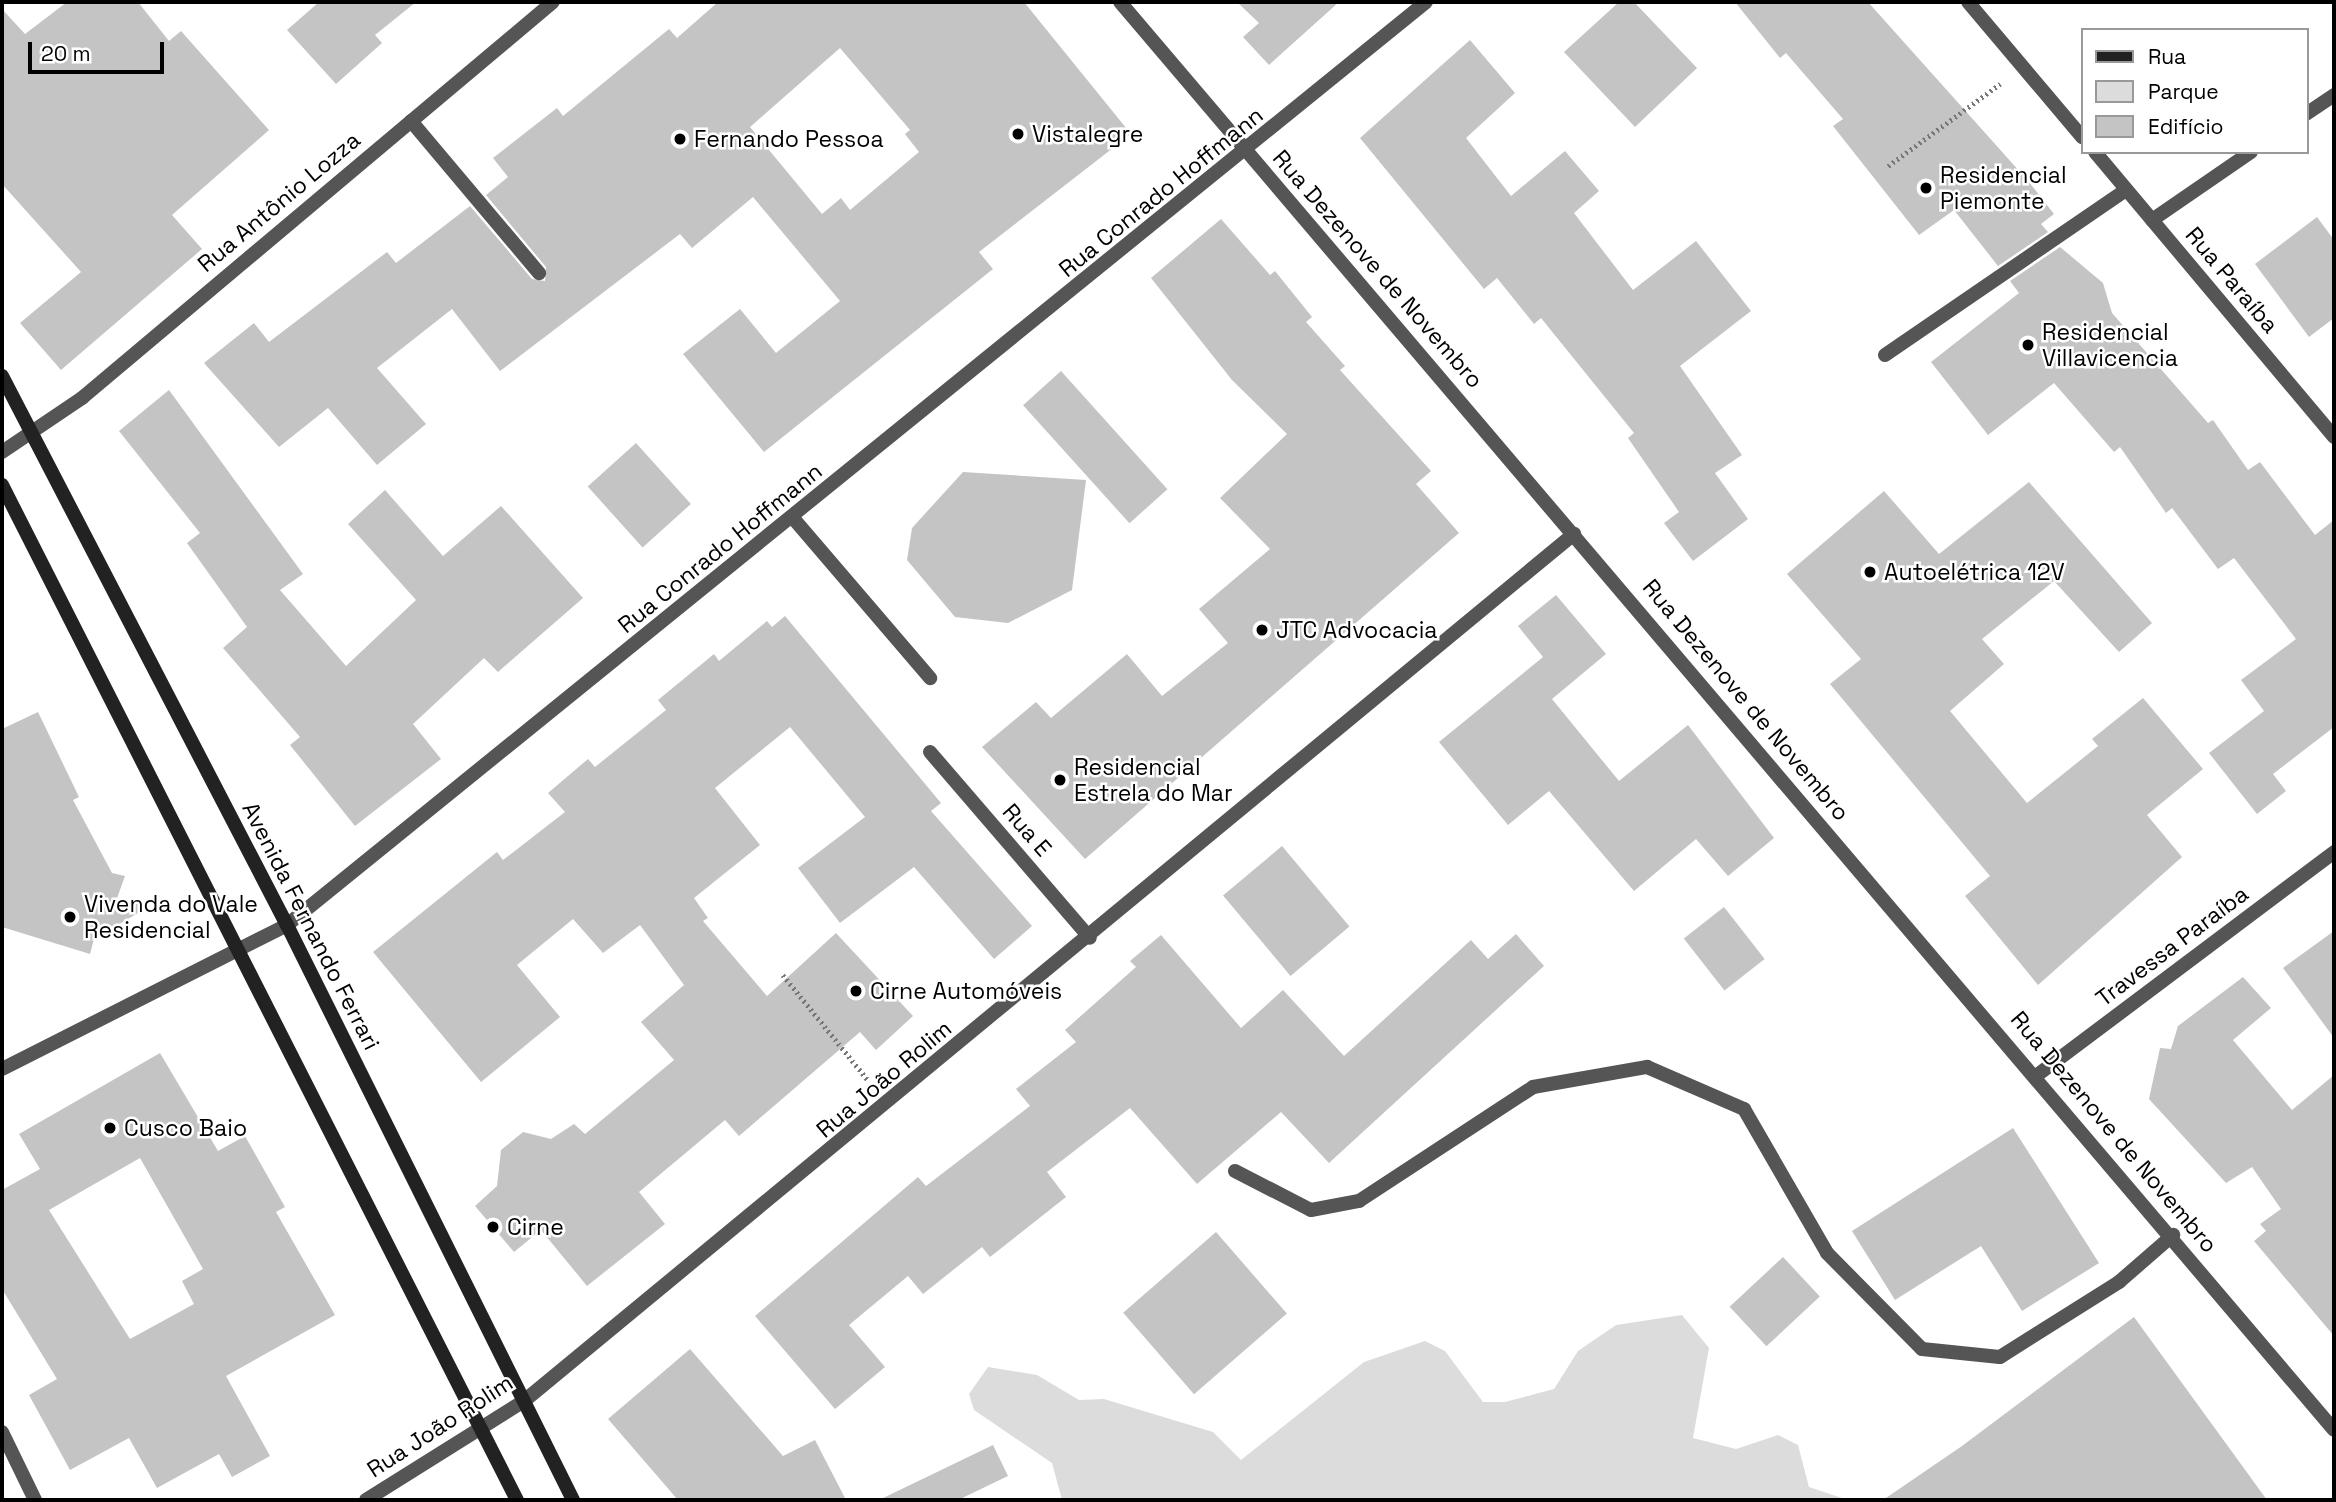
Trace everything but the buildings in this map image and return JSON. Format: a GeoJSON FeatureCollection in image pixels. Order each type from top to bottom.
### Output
{"type":"FeatureCollection","features":[{"type":"Feature","properties":{"kind":"main road","name":"Avenida Fernando Ferrari"},"geometry":{"type":"LineString","coordinates":[[2,376],[287,925],[573,1500]]}},
{"type":"Feature","properties":{"kind":"main road"},"geometry":{"type":"LineString","coordinates":[[2,485],[517,1500]]}},
{"type":"Feature","properties":{"kind":"street","name":"Rua Antônio Lozza"},"geometry":{"type":"LineString","coordinates":[[2,452],[33,436],[553,2]]}},
{"type":"Feature","properties":{"kind":"street","name":"Rua Dezenove de Novembro"},"geometry":{"type":"LineString","coordinates":[[1120,2],[2173,1235],[2334,1430]]}},
{"type":"Feature","properties":{"kind":"street","name":"Rua Conrado Hoffmann"},"geometry":{"type":"LineString","coordinates":[[2,1069],[235,947],[287,925],[1248,152],[1426,2]]}},
{"type":"Feature","properties":{"kind":"street"},"geometry":{"type":"LineString","coordinates":[[1968,2],[2080,135]]}},
{"type":"Feature","properties":{"kind":"street"},"geometry":{"type":"LineString","coordinates":[[2308,113],[2334,95]]}},
{"type":"Feature","properties":{"kind":"street"},"geometry":{"type":"LineString","coordinates":[[411,121],[539,273]]}},
{"type":"Feature","properties":{"kind":"street","name":"Rua Paraíba"},"geometry":{"type":"LineString","coordinates":[[2097,154],[2334,437]]}},
{"type":"Feature","properties":{"kind":"street"},"geometry":{"type":"LineString","coordinates":[[2152,220],[2248,154]]}},
{"type":"Feature","properties":{"kind":"street"},"geometry":{"type":"LineString","coordinates":[[1885,355],[2126,190]]}},
{"type":"Feature","properties":{"kind":"street"},"geometry":{"type":"LineString","coordinates":[[793,518],[930,678]]}},
{"type":"Feature","properties":{"kind":"street","name":"Rua João Rolim"},"geometry":{"type":"LineString","coordinates":[[366,1500],[483,1430],[524,1401],[889,1105],[1574,534]]}},
{"type":"Feature","properties":{"kind":"street","name":"Rua E"},"geometry":{"type":"LineString","coordinates":[[930,752],[1090,938]]}},
{"type":"Feature","properties":{"kind":"street","name":"Travessa Paraíba"},"geometry":{"type":"LineString","coordinates":[[2036,1076],[2334,852]]}},
{"type":"Feature","properties":{"kind":"street"},"geometry":{"type":"LineString","coordinates":[[1235,1171],[1311,1210],[1359,1201],[1533,1087],[1647,1067],[1744,1109],[1828,1253],[1922,1349],[2000,1357],[2119,1282],[2173,1235]]}},
{"type":"Feature","properties":{"kind":"street"},"geometry":{"type":"LineString","coordinates":[[2,1432],[35,1500]]}},
{"type":"Feature","properties":{"kind":"path"},"geometry":{"type":"LineString","coordinates":[[1888,166],[2001,83]]}},
{"type":"Feature","properties":{"kind":"path"},"geometry":{"type":"LineString","coordinates":[[783,975],[889,1105]]}},
{"type":"Feature","properties":{"kind":"green space"},"geometry":{"type":"Polygon","coordinates":[[[1682,1315],[1709,1348],[1693,1438],[1736,1449],[1778,1435],[1798,1445],[1809,1487],[1848,1500],[1062,1500],[1052,1463],[974,1410],[969,1394],[988,1367],[1037,1375],[1079,1400],[1104,1399],[1213,1432],[1241,1460],[1364,1362],[1425,1341],[1445,1351],[1483,1402],[1505,1402],[1554,1389],[1578,1351],[1616,1325],[1682,1315]]]}},
{"type":"Feature","properties":{"kind":"place","name":"Vistalegre"},"geometry":{"type":"Point","coordinates":[1018,134]}},
{"type":"Feature","properties":{"kind":"place","name":"Fernando Pessoa"},"geometry":{"type":"Point","coordinates":[680,139]}},
{"type":"Feature","properties":{"kind":"place","name":"Residencial Piemonte"},"geometry":{"type":"Point","coordinates":[1926,188]}},
{"type":"Feature","properties":{"kind":"place","name":"Residencial Villavicencia"},"geometry":{"type":"Point","coordinates":[2028,345]}},
{"type":"Feature","properties":{"kind":"place","name":"Autoelétrica 12V"},"geometry":{"type":"Point","coordinates":[1870,572]}},
{"type":"Feature","properties":{"kind":"place","name":"JTC Advocacia"},"geometry":{"type":"Point","coordinates":[1262,630]}},
{"type":"Feature","properties":{"kind":"place","name":"Residencial Estrela do Mar"},"geometry":{"type":"Point","coordinates":[1060,780]}},
{"type":"Feature","properties":{"kind":"place","name":"Vivenda do Vale Residencial"},"geometry":{"type":"Point","coordinates":[70,917]}},
{"type":"Feature","properties":{"kind":"place","name":"Cirne Automóveis"},"geometry":{"type":"Point","coordinates":[856,991]}},
{"type":"Feature","properties":{"kind":"place","name":"Cusco Baio"},"geometry":{"type":"Point","coordinates":[110,1128]}},
{"type":"Feature","properties":{"kind":"place","name":"Cirne"},"geometry":{"type":"Point","coordinates":[493,1227]}}]}
